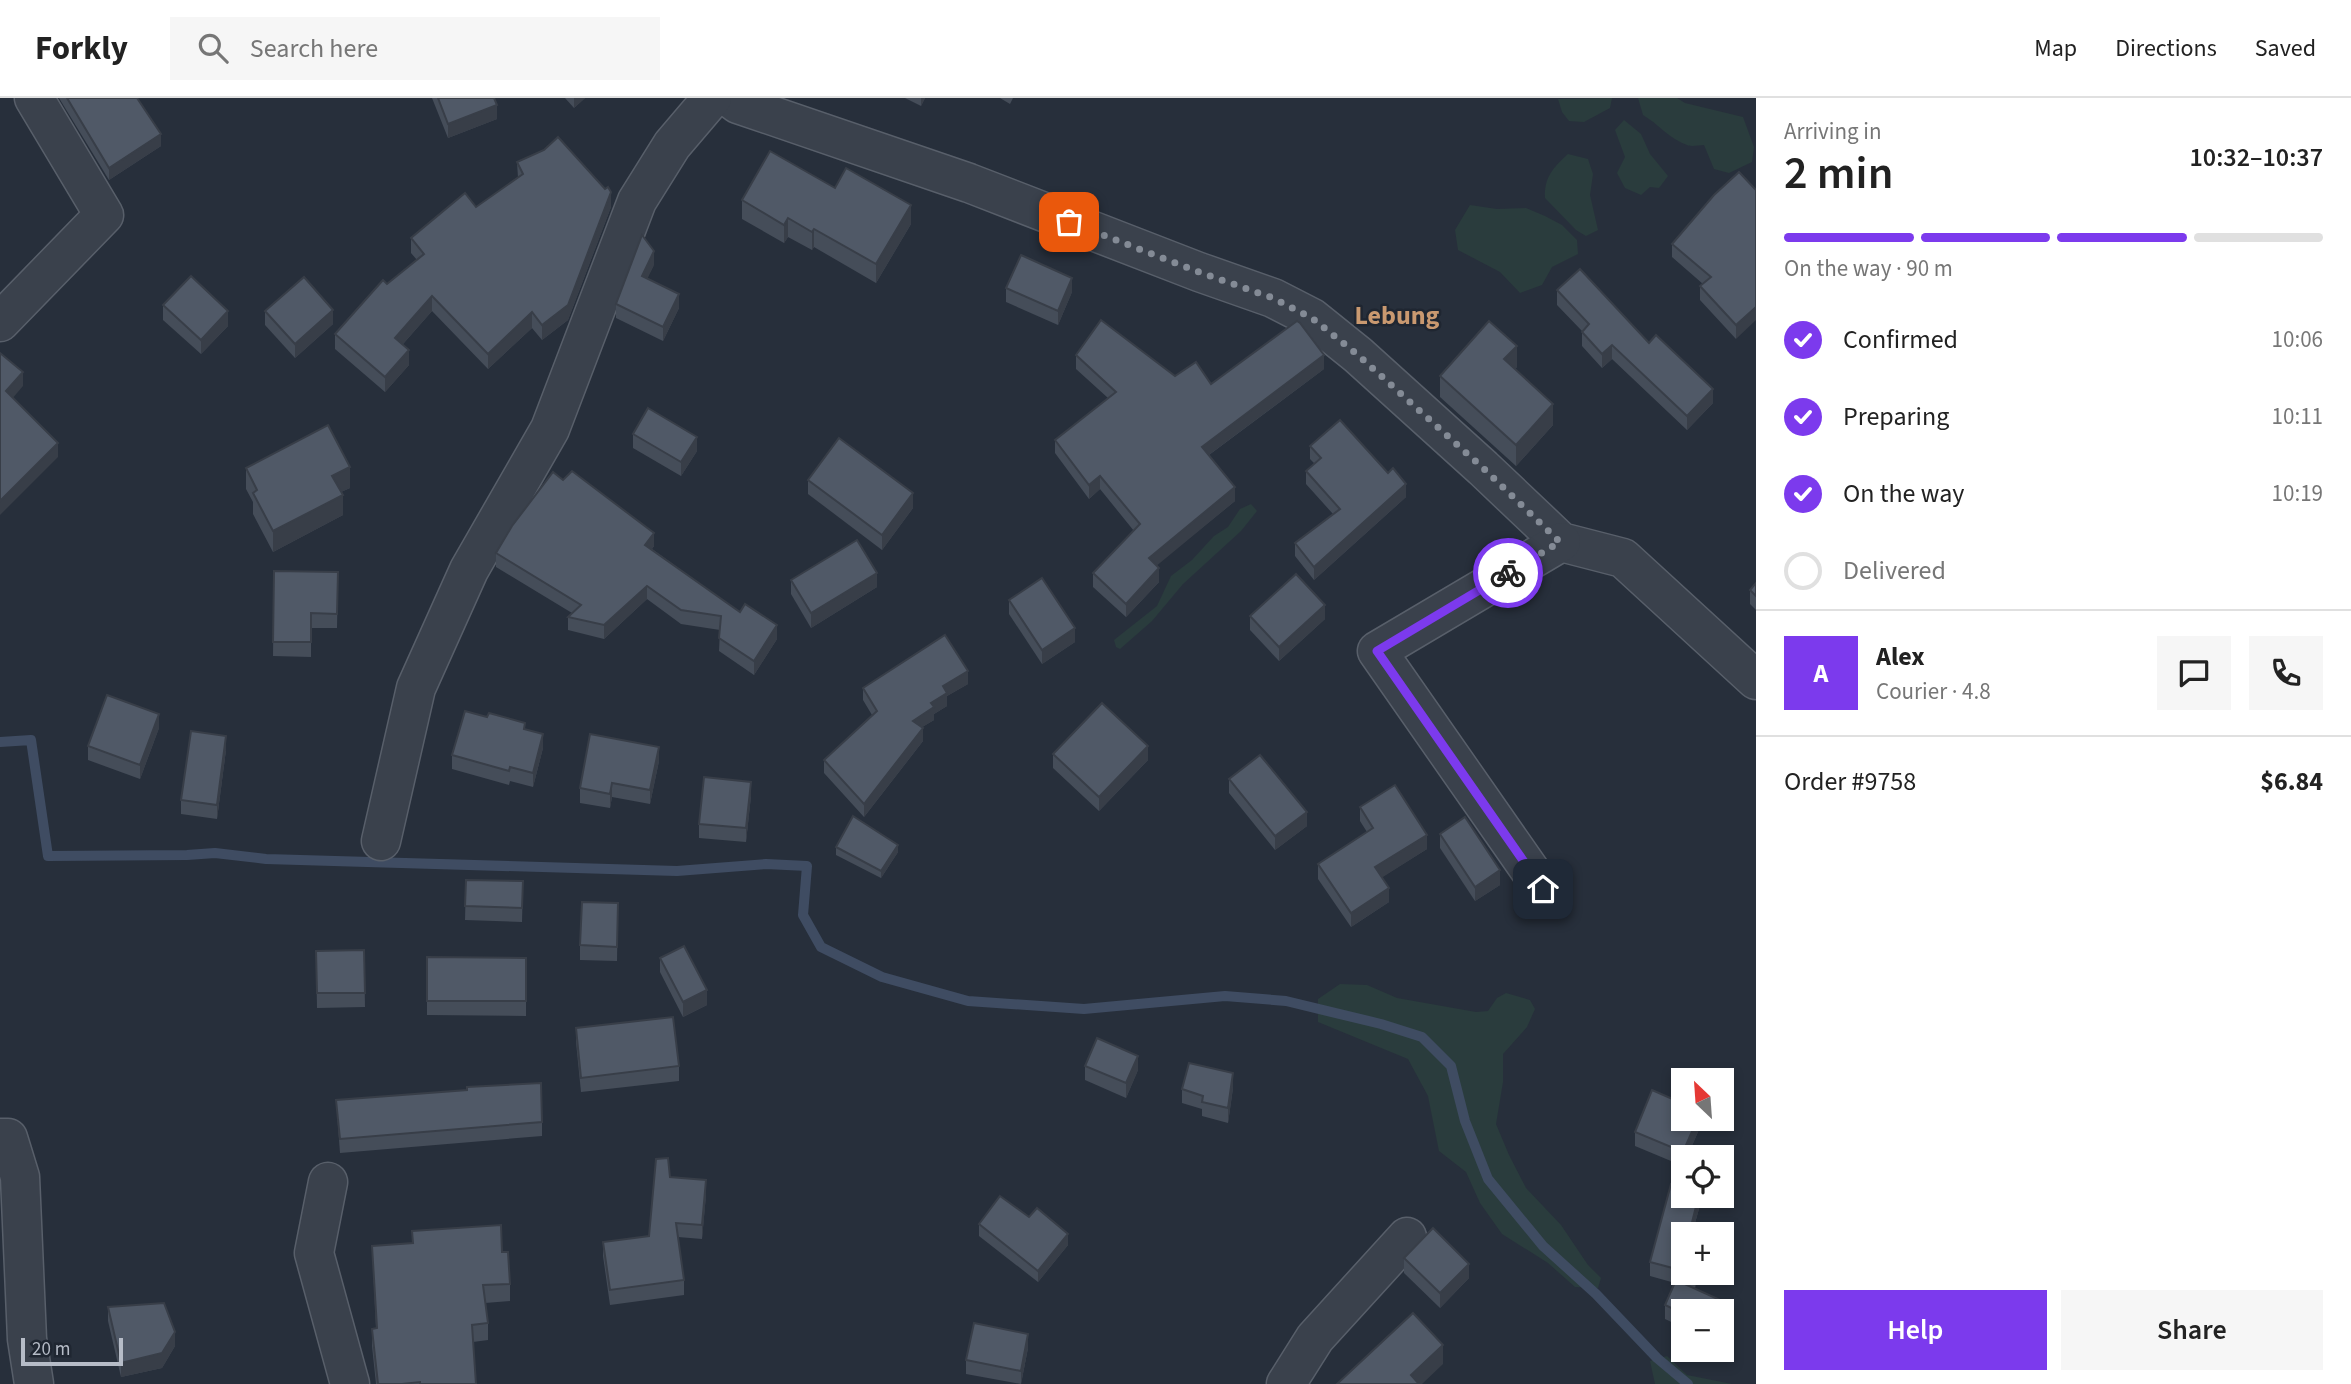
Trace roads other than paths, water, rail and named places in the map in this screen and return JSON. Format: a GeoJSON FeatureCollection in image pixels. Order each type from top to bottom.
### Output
{"type":"FeatureCollection","features":[{"type":"Feature","properties":{"kind":"street"},"geometry":{"type":"LineString","coordinates":[[0,322],[104,215],[34,98]]}},
{"type":"Feature","properties":{"kind":"street"},"geometry":{"type":"LineString","coordinates":[[381,841],[416,688],[469,570],[550,429],[637,201],[672,145],[712,98]]}},
{"type":"Feature","properties":{"kind":"street"},"geometry":{"type":"LineString","coordinates":[[730,98],[738,104],[969,183],[1273,298],[1312,318],[1358,355],[1560,542],[1623,558],[1756,680]]}},
{"type":"Feature","properties":{"kind":"street"},"geometry":{"type":"LineString","coordinates":[[1543,889],[1377,651],[1560,542]]}},
{"type":"Feature","properties":{"kind":"street"},"geometry":{"type":"LineString","coordinates":[[0,1138],[8,1138],[20,1177],[27,1339],[34,1384]]}},
{"type":"Feature","properties":{"kind":"street"},"geometry":{"type":"LineString","coordinates":[[328,1182],[314,1253],[350,1384]]}},
{"type":"Feature","properties":{"kind":"street"},"geometry":{"type":"LineString","coordinates":[[1286,1384],[1315,1338],[1408,1237]]}},
{"type":"Feature","properties":{"kind":"waterway"},"geometry":{"type":"LineString","coordinates":[[0,742],[31,740],[48,856],[215,853],[266,859],[677,871],[766,864],[807,866],[803,915],[821,947],[882,977],[968,1001],[1084,1009],[1225,996],[1286,1001],[1422,1037],[1451,1066],[1465,1121],[1488,1179],[1543,1246],[1596,1294],[1657,1358],[1688,1384]]}},
{"type":"Feature","properties":{"kind":"district","name":"Lebung"},"geometry":{"type":"Point","coordinates":[1397,315]}}]}
